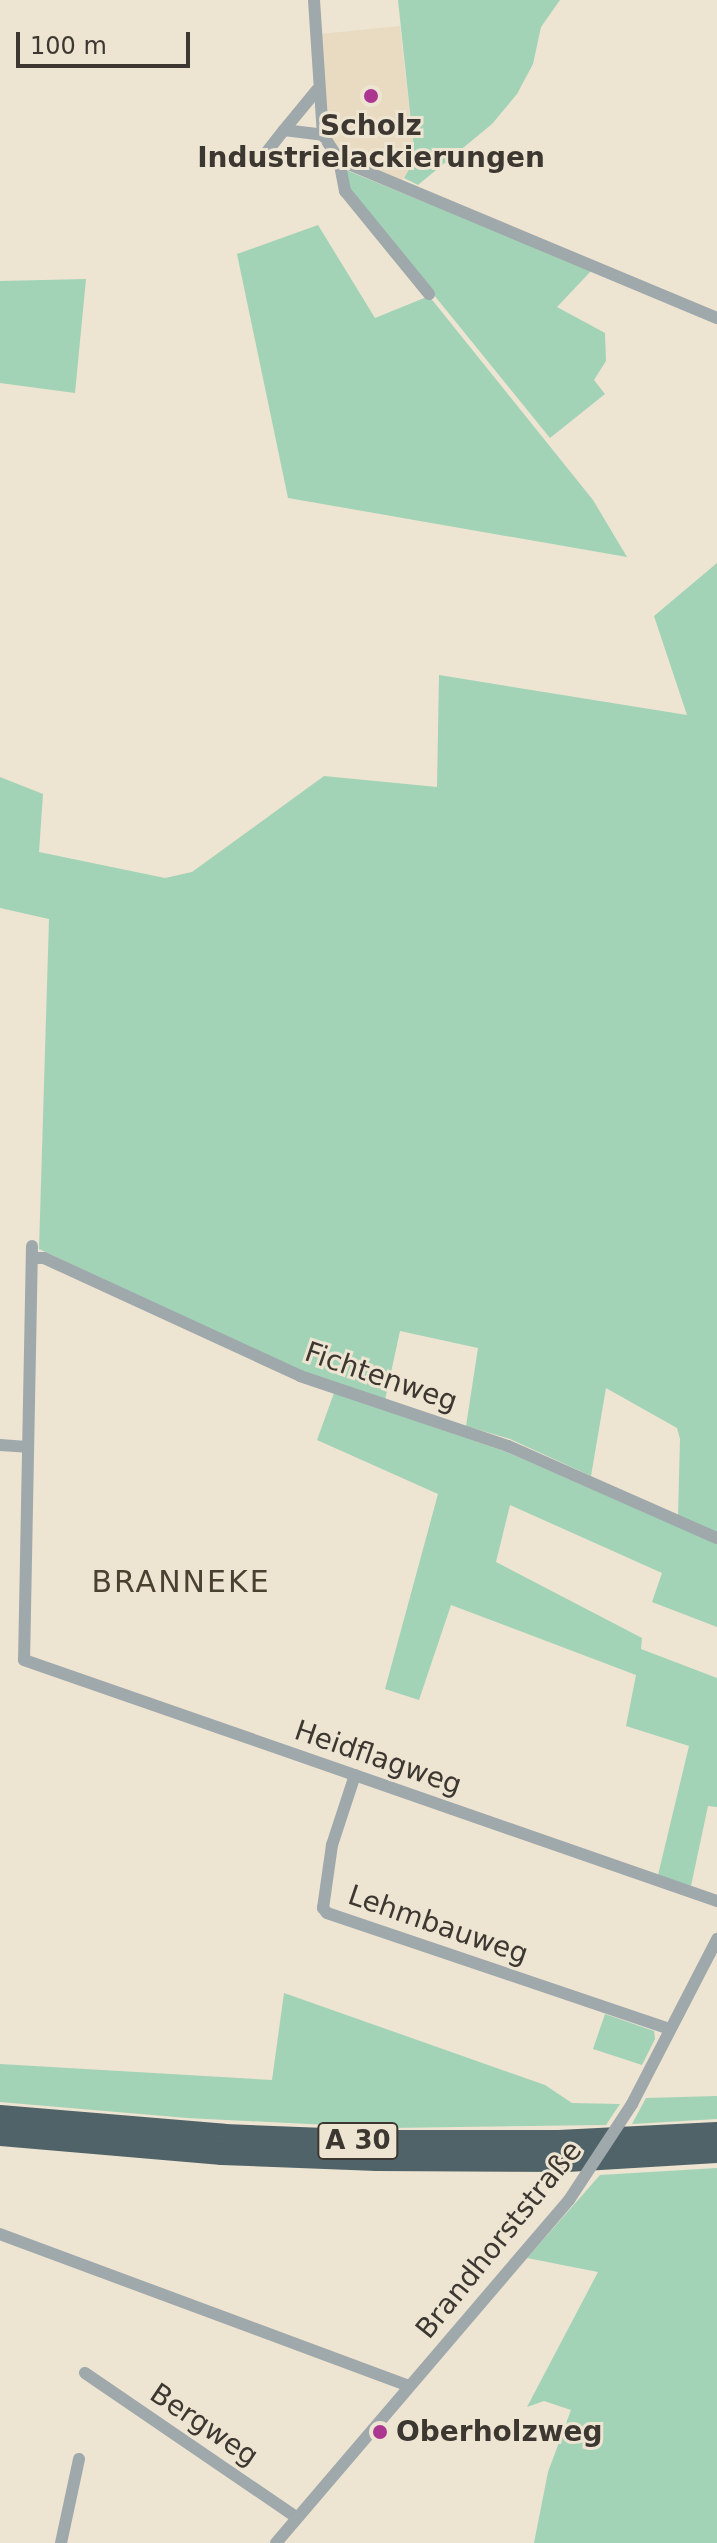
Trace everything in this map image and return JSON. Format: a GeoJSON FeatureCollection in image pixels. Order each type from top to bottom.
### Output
{"type":"FeatureCollection","features":[{"type":"Feature","properties":{"kind":"highway","name":"A 30"},"geometry":{"type":"LineString","coordinates":[[0,2116],[224,2135],[377,2141],[559,2141],[717,2133]]}},
{"type":"Feature","properties":{"kind":"highway","name":"A 30"},"geometry":{"type":"LineString","coordinates":[[0,2135],[222,2154],[377,2160],[567,2161],[717,2152]]}},
{"type":"Feature","properties":{"kind":"street"},"geometry":{"type":"LineString","coordinates":[[314,0],[317,90],[323,135],[339,160],[345,191],[429,294]]}},
{"type":"Feature","properties":{"kind":"street"},"geometry":{"type":"LineString","coordinates":[[258,163],[317,90]]}},
{"type":"Feature","properties":{"kind":"street"},"geometry":{"type":"LineString","coordinates":[[284,130],[323,135]]}},
{"type":"Feature","properties":{"kind":"street"},"geometry":{"type":"LineString","coordinates":[[339,160],[717,318]]}},
{"type":"Feature","properties":{"kind":"street","name":"Fichtenweg"},"geometry":{"type":"LineString","coordinates":[[27,1447],[32,1252],[300,1376],[508,1446],[717,1538]]}},
{"type":"Feature","properties":{"kind":"street"},"geometry":{"type":"LineString","coordinates":[[0,1445],[27,1447]]}},
{"type":"Feature","properties":{"kind":"street","name":"Heidflagweg"},"geometry":{"type":"LineString","coordinates":[[27,1447],[24,1660],[717,1901]]}},
{"type":"Feature","properties":{"kind":"street","name":"Lehmbauweg"},"geometry":{"type":"LineString","coordinates":[[355,1775],[332,1845],[323,1908],[327,1913],[670,2029]]}},
{"type":"Feature","properties":{"kind":"street","name":"Brandhorststraße"},"geometry":{"type":"LineString","coordinates":[[276,2543],[569,2200],[632,2104],[717,1939]]}},
{"type":"Feature","properties":{"kind":"street"},"geometry":{"type":"LineString","coordinates":[[0,2234],[409,2386]]}},
{"type":"Feature","properties":{"kind":"street","name":"Bergweg"},"geometry":{"type":"LineString","coordinates":[[85,2373],[296,2517]]}},
{"type":"Feature","properties":{"kind":"street"},"geometry":{"type":"LineString","coordinates":[[61,2543],[79,2459]]}},
{"type":"Feature","properties":{"kind":"shaded area","name":"Scholz Industrielackierungen"},"geometry":{"type":"Polygon","coordinates":[[[400,26],[415,159],[401,182],[343,158],[326,128],[320,34],[400,26]]]}},
{"type":"Feature","properties":{"kind":"green space"},"geometry":{"type":"Polygon","coordinates":[[[398,0],[560,0],[541,27],[533,64],[517,94],[492,124],[418,185],[404,178],[415,159],[398,0]]]}},
{"type":"Feature","properties":{"kind":"green space"},"geometry":{"type":"Polygon","coordinates":[[[346,170],[592,270],[557,307],[605,333],[606,361],[594,380],[605,394],[550,438],[352,194],[344,178],[346,170]]]}},
{"type":"Feature","properties":{"kind":"green space"},"geometry":{"type":"Polygon","coordinates":[[[318,225],[375,318],[429,296],[593,500],[627,557],[288,498],[237,254],[318,225]]]}},
{"type":"Feature","properties":{"kind":"green space"},"geometry":{"type":"Polygon","coordinates":[[[86,279],[75,393],[0,383],[0,281],[86,279]]]}},
{"type":"Feature","properties":{"kind":"green space"},"geometry":{"type":"Polygon","coordinates":[[[717,563],[717,1533],[678,1516],[680,1439],[677,1428],[606,1388],[591,1476],[510,1439],[466,1426],[478,1348],[400,1331],[385,1400],[300,1372],[39,1249],[49,919],[0,908],[0,777],[43,794],[39,852],[165,878],[192,872],[324,776],[437,787],[439,675],[687,715],[654,616],[717,563]]]}},
{"type":"Feature","properties":{"kind":"green space"},"geometry":{"type":"Polygon","coordinates":[[[334,1393],[507,1452],[717,1544],[717,1627],[652,1602],[662,1573],[510,1505],[496,1562],[642,1638],[641,1649],[717,1678],[717,1807],[708,1806],[691,1886],[658,1875],[689,1746],[626,1726],[636,1675],[451,1605],[419,1700],[385,1689],[438,1494],[317,1440],[334,1393]]]}},
{"type":"Feature","properties":{"kind":"green space"},"geometry":{"type":"Polygon","coordinates":[[[284,1993],[545,2085],[572,2103],[620,2104],[606,2125],[389,2128],[187,2118],[0,2102],[0,2064],[272,2080],[284,1993]]]}},
{"type":"Feature","properties":{"kind":"green space"},"geometry":{"type":"Polygon","coordinates":[[[605,2014],[654,2031],[655,2039],[642,2065],[593,2049],[605,2014]]]}},
{"type":"Feature","properties":{"kind":"green space"},"geometry":{"type":"Polygon","coordinates":[[[717,2096],[717,2119],[632,2124],[646,2098],[717,2096]]]}},
{"type":"Feature","properties":{"kind":"green space"},"geometry":{"type":"Polygon","coordinates":[[[717,2168],[717,2543],[534,2543],[548,2472],[571,2410],[544,2401],[527,2407],[598,2272],[527,2258],[600,2175],[717,2168]]]}},
{"type":"Feature","properties":{"kind":"place","name":"Scholz Industrielackierungen"},"geometry":{"type":"Point","coordinates":[371,96]}},
{"type":"Feature","properties":{"kind":"place","name":"Oberholzweg"},"geometry":{"type":"Point","coordinates":[380,2432]}},
{"type":"Feature","properties":{"kind":"district","name":"BRANNEKE"},"geometry":{"type":"Point","coordinates":[181,1582]}}]}
